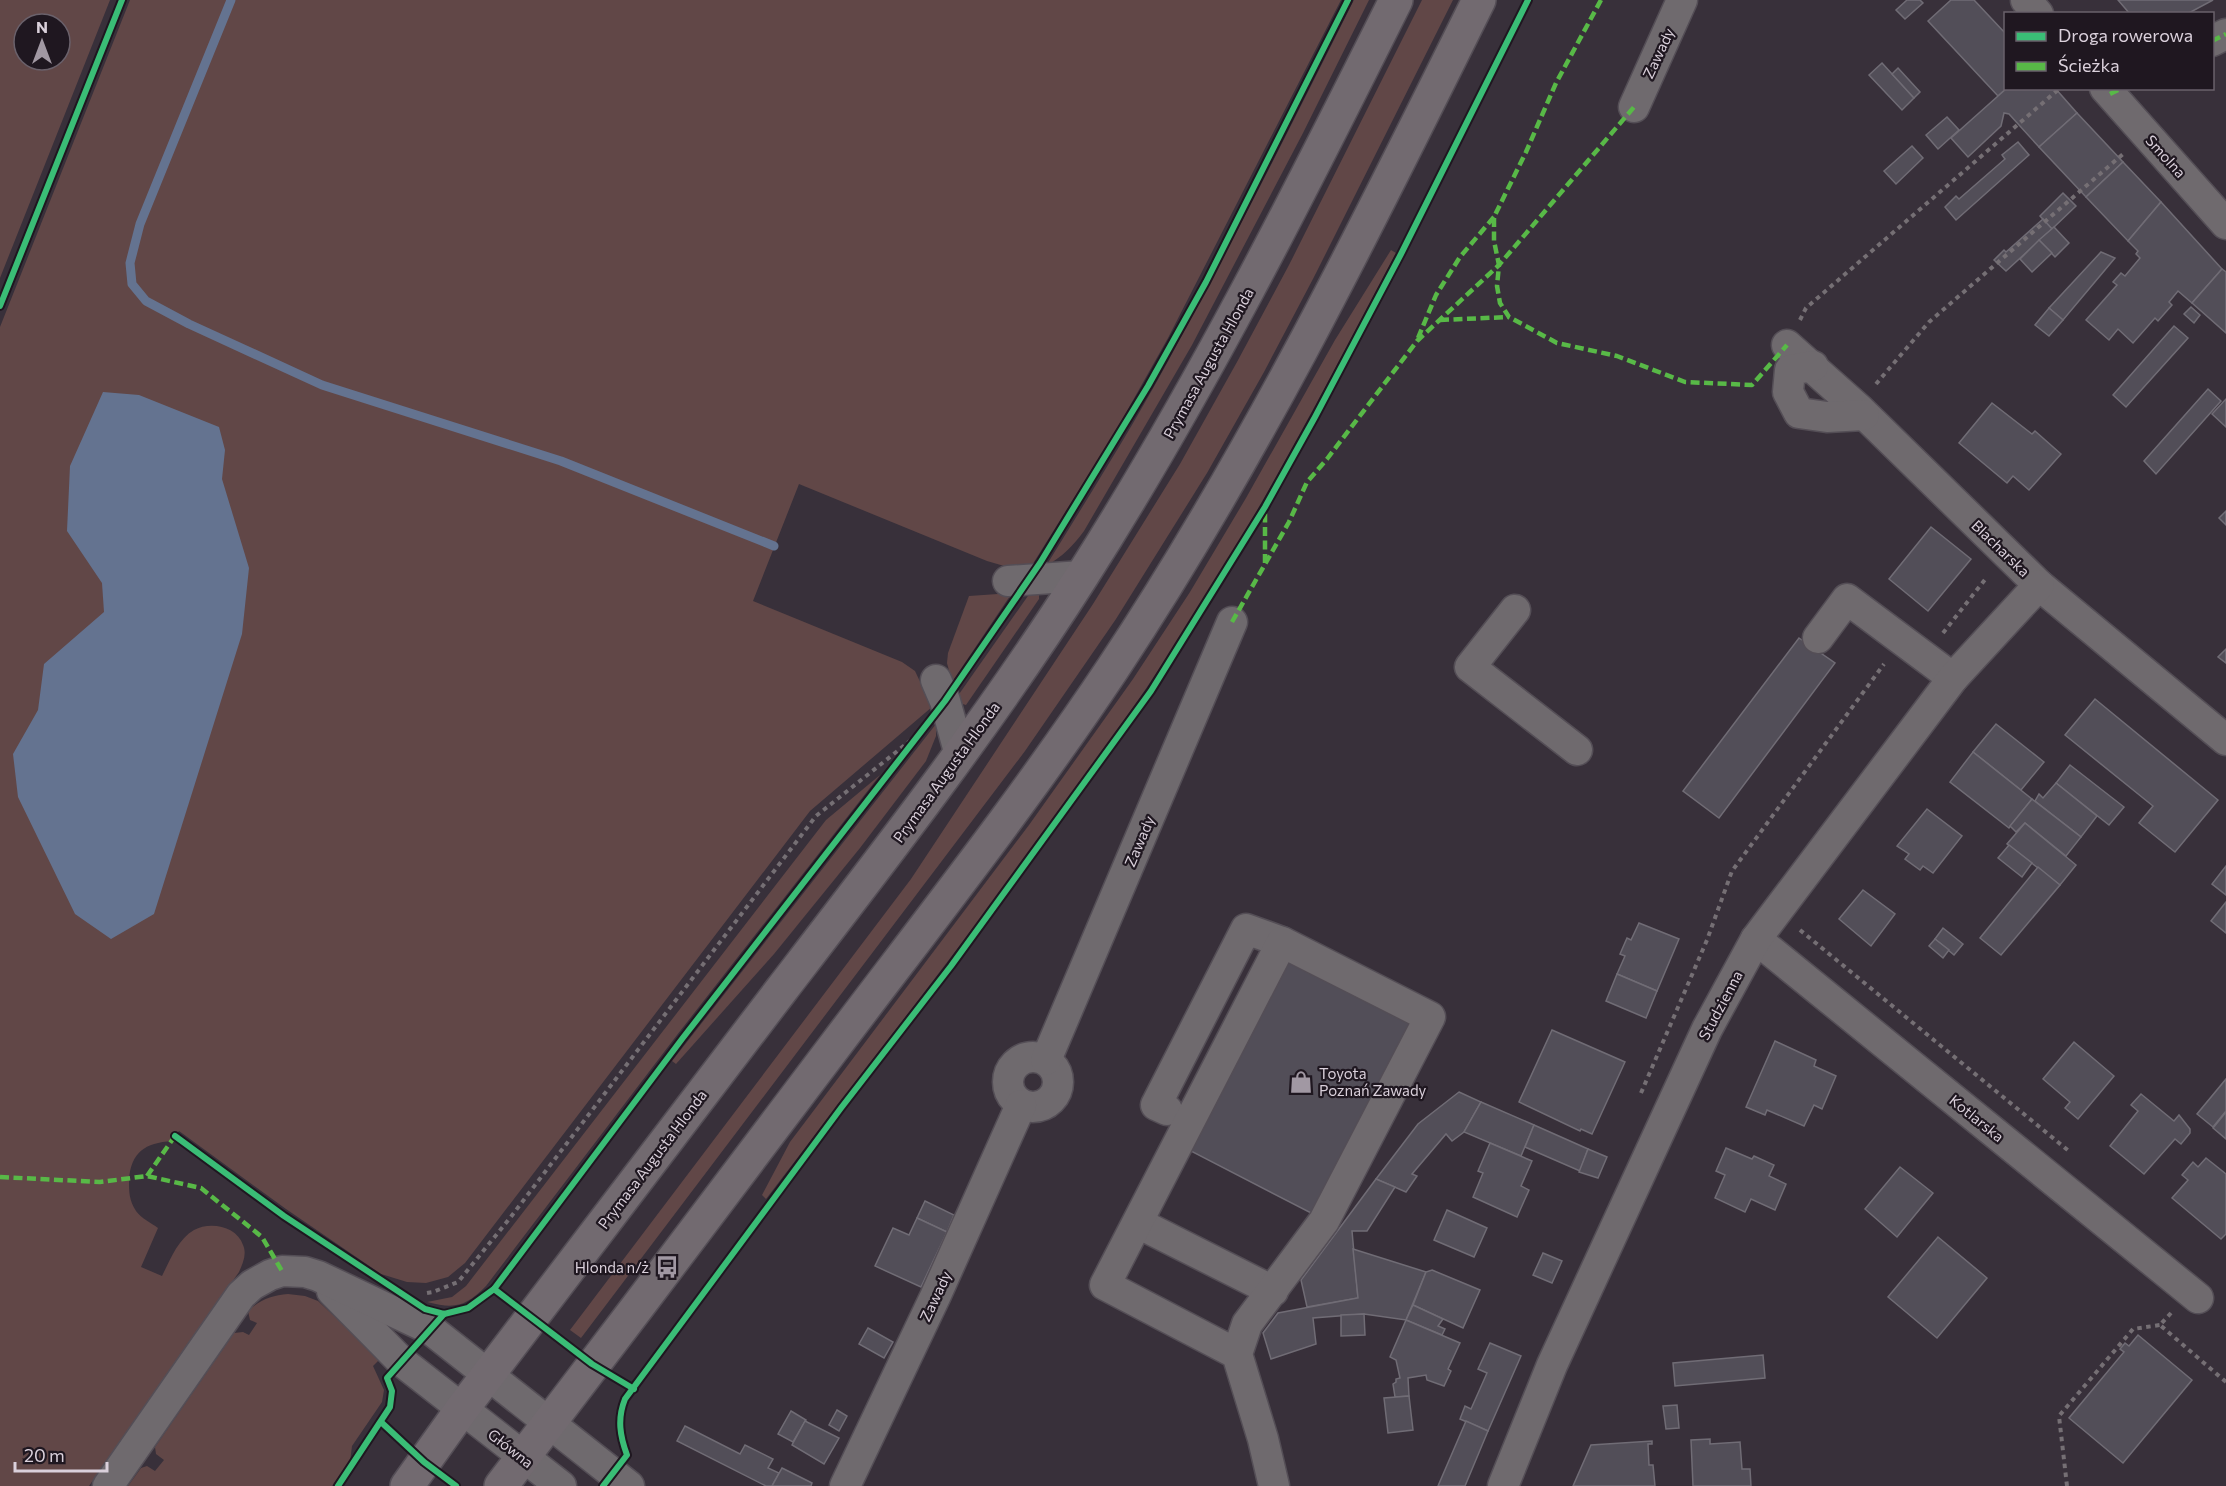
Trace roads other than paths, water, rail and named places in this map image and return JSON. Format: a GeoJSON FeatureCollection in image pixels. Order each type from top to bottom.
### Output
{"type":"FeatureCollection","features":[{"type":"Feature","properties":{"kind":"main road","name":"Prymasa Augusta Hlonda"},"geometry":{"type":"LineString","coordinates":[[407,1486],[462,1409],[960,755],[1082,576],[1188,402],[1249,291],[1396,0]]}},
{"type":"Feature","properties":{"kind":"main road"},"geometry":{"type":"LineString","coordinates":[[501,1486],[953,889],[1112,670],[1223,493],[1276,398],[1394,171],[1479,0]]}},
{"type":"Feature","properties":{"kind":"street","name":"Zawady"},"geometry":{"type":"LineString","coordinates":[[1634,107],[1682,0]]}},
{"type":"Feature","properties":{"kind":"street"},"geometry":{"type":"LineString","coordinates":[[2026,0],[2036,12]]}},
{"type":"Feature","properties":{"kind":"street","name":"Smolna"},"geometry":{"type":"LineString","coordinates":[[2113,90],[2226,224]]}},
{"type":"Feature","properties":{"kind":"street","name":"Blacharska"},"geometry":{"type":"LineString","coordinates":[[1787,345],[1813,366],[2039,585],[2226,740]]}},
{"type":"Feature","properties":{"kind":"street"},"geometry":{"type":"LineString","coordinates":[[1813,366],[1790,370],[1788,392],[1799,413],[1827,417],[1861,412]]}},
{"type":"Feature","properties":{"kind":"street"},"geometry":{"type":"LineString","coordinates":[[1008,581],[1082,576]]}},
{"type":"Feature","properties":{"kind":"street","name":"Studzienna"},"geometry":{"type":"LineString","coordinates":[[1503,1486],[1552,1365],[1702,1039],[1756,939],[1953,678],[2039,585]]}},
{"type":"Feature","properties":{"kind":"street"},"geometry":{"type":"LineString","coordinates":[[1818,638],[1847,599],[1953,678]]}},
{"type":"Feature","properties":{"kind":"street"},"geometry":{"type":"LineString","coordinates":[[1515,610],[1470,668],[1577,750]]}},
{"type":"Feature","properties":{"kind":"street","name":"Zawady"},"geometry":{"type":"LineString","coordinates":[[844,1486],[934,1297],[1021,1105],[1010,1092],[1008,1082],[1010,1071],[1026,1058],[1036,1057],[1046,1060],[1232,622]]}},
{"type":"Feature","properties":{"kind":"street"},"geometry":{"type":"LineString","coordinates":[[941,691],[960,755]]}},
{"type":"Feature","properties":{"kind":"street"},"geometry":{"type":"LineString","coordinates":[[1167,1110],[1156,1105],[1246,929],[1282,942],[1430,1017],[1324,1221],[1247,1324],[1236,1354],[1263,1439],[1274,1486]]}},
{"type":"Feature","properties":{"kind":"street","name":"Kotlarska"},"geometry":{"type":"LineString","coordinates":[[1756,939],[2193,1295]]}},
{"type":"Feature","properties":{"kind":"street"},"geometry":{"type":"LineString","coordinates":[[1236,1354],[1105,1285],[1282,942]]}},
{"type":"Feature","properties":{"kind":"street"},"geometry":{"type":"LineString","coordinates":[[1137,1223],[1273,1291]]}},
{"type":"Feature","properties":{"kind":"street"},"geometry":{"type":"LineString","coordinates":[[108,1486],[241,1295],[252,1285],[282,1271],[305,1272],[318,1276],[430,1329],[629,1486]]}},
{"type":"Feature","properties":{"kind":"street","name":"Główna"},"geometry":{"type":"LineString","coordinates":[[318,1276],[401,1361],[561,1486]]}},
{"type":"Feature","properties":{"kind":"water"},"geometry":{"type":"Polygon","coordinates":[[[103,392],[139,395],[219,427],[225,450],[222,479],[249,568],[242,634],[154,914],[111,939],[75,914],[18,797],[13,754],[38,710],[44,664],[104,612],[102,583],[67,531],[70,466],[103,392]]]}},
{"type":"Feature","properties":{"kind":"waterway"},"geometry":{"type":"LineString","coordinates":[[231,0],[140,224],[130,263],[132,284],[146,301],[189,324],[322,385],[561,461],[774,546]]}},
{"type":"Feature","properties":{"kind":"place","name":"Toyota Poznań Zawady"},"geometry":{"type":"Point","coordinates":[1301,1082]}},
{"type":"Feature","properties":{"kind":"place","name":"Hlonda n/ż"},"geometry":{"type":"Point","coordinates":[667,1267]}}]}
